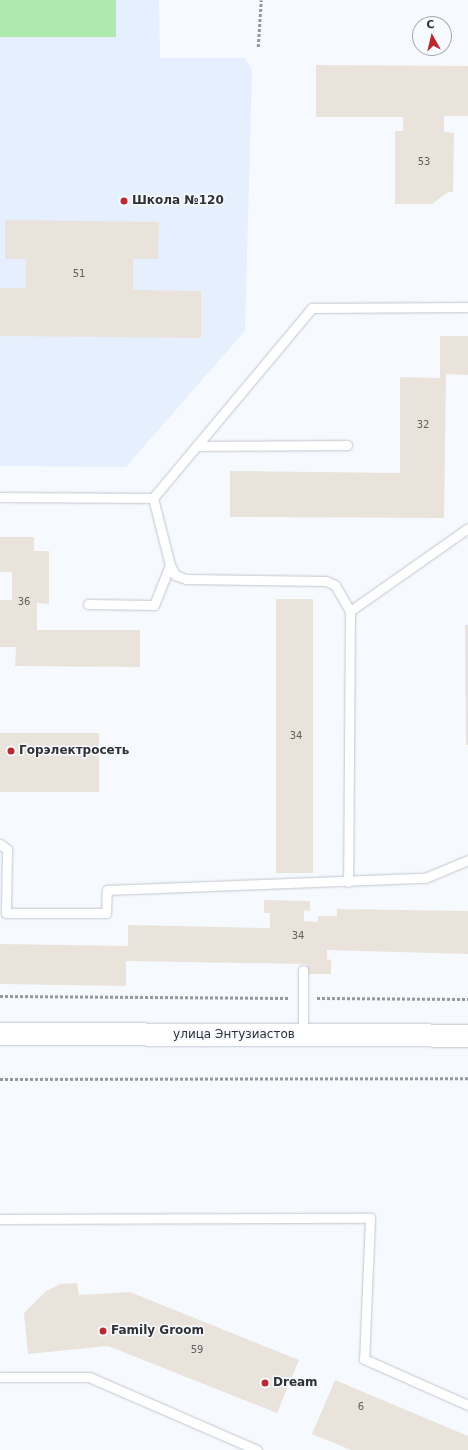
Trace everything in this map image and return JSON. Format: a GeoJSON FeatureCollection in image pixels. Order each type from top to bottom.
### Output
{"type":"FeatureCollection","features":[{"type":"Feature","properties":{"kind":"street","name":"улица Энтузиастов"},"geometry":{"type":"LineString","coordinates":[[0,1034],[468,1036]]}},
{"type":"Feature","properties":{"kind":"lane"},"geometry":{"type":"LineString","coordinates":[[153,498],[312,308],[468,307]]}},
{"type":"Feature","properties":{"kind":"lane"},"geometry":{"type":"LineString","coordinates":[[197,446],[347,445]]}},
{"type":"Feature","properties":{"kind":"lane"},"geometry":{"type":"LineString","coordinates":[[0,497],[153,498]]}},
{"type":"Feature","properties":{"kind":"lane"},"geometry":{"type":"LineString","coordinates":[[153,498],[170,564],[175,575],[186,579],[326,581],[335,585],[350,611],[348,882]]}},
{"type":"Feature","properties":{"kind":"lane"},"geometry":{"type":"LineString","coordinates":[[350,611],[467,529]]}},
{"type":"Feature","properties":{"kind":"lane"},"geometry":{"type":"LineString","coordinates":[[88,604],[154,605],[170,564]]}},
{"type":"Feature","properties":{"kind":"lane"},"geometry":{"type":"LineString","coordinates":[[0,844],[7,849],[6,913],[106,914],[107,890],[425,878],[468,860]]}},
{"type":"Feature","properties":{"kind":"lane"},"geometry":{"type":"LineString","coordinates":[[303,970],[303,1035]]}},
{"type":"Feature","properties":{"kind":"lane"},"geometry":{"type":"LineString","coordinates":[[0,1220],[370,1218],[364,1360],[468,1405]]}},
{"type":"Feature","properties":{"kind":"lane"},"geometry":{"type":"LineString","coordinates":[[0,1377],[89,1376],[257,1450]]}},
{"type":"Feature","properties":{"kind":"path"},"geometry":{"type":"LineString","coordinates":[[258,47],[260,0]]}},
{"type":"Feature","properties":{"kind":"path"},"geometry":{"type":"LineString","coordinates":[[0,996],[468,999]]}},
{"type":"Feature","properties":{"kind":"path"},"geometry":{"type":"LineString","coordinates":[[0,1079],[468,1078]]}},
{"type":"Feature","properties":{"kind":"shaded area","name":"Школа №120"},"geometry":{"type":"Polygon","coordinates":[[[0,0],[159,0],[160,58],[245,58],[252,71],[245,331],[126,467],[0,466],[0,0]]]}},
{"type":"Feature","properties":{"kind":"green space"},"geometry":{"type":"Polygon","coordinates":[[[0,0],[116,0],[116,37],[0,37],[0,0]]]}},
{"type":"Feature","properties":{"kind":"building"},"geometry":{"type":"Polygon","coordinates":[[[316,65],[468,66],[468,116],[444,116],[444,132],[454,133],[453,192],[448,192],[432,204],[395,204],[395,131],[403,131],[403,117],[316,117],[316,65]]]}},
{"type":"Feature","properties":{"kind":"building"},"geometry":{"type":"Polygon","coordinates":[[[5,220],[159,222],[158,259],[133,259],[133,290],[201,291],[201,338],[0,336],[0,288],[26,288],[26,259],[5,259],[5,220]]]}},
{"type":"Feature","properties":{"kind":"building"},"geometry":{"type":"Polygon","coordinates":[[[440,336],[468,336],[468,375],[446,374],[444,518],[230,517],[230,471],[400,473],[400,377],[440,378],[440,336]]]}},
{"type":"Feature","properties":{"kind":"building"},"geometry":{"type":"Polygon","coordinates":[[[0,537],[34,537],[34,551],[49,551],[49,604],[37,603],[37,630],[140,630],[140,667],[15,666],[16,647],[0,647],[0,600],[12,600],[12,572],[0,572],[0,537]]]}},
{"type":"Feature","properties":{"kind":"building"},"geometry":{"type":"Polygon","coordinates":[[[276,599],[313,599],[313,873],[276,873],[276,599]]]}},
{"type":"Feature","properties":{"kind":"building"},"geometry":{"type":"Polygon","coordinates":[[[465,625],[468,625],[468,745],[466,745],[465,625]]]}},
{"type":"Feature","properties":{"kind":"building"},"geometry":{"type":"Polygon","coordinates":[[[0,733],[99,733],[99,792],[0,792],[0,733]]]}},
{"type":"Feature","properties":{"kind":"building"},"geometry":{"type":"Polygon","coordinates":[[[264,900],[310,901],[310,911],[304,910],[304,921],[318,922],[318,916],[337,916],[337,909],[468,911],[468,954],[327,950],[327,959],[331,960],[331,974],[307,974],[307,964],[126,961],[126,986],[0,984],[0,944],[128,946],[128,925],[270,928],[270,913],[264,913],[264,900]]]}},
{"type":"Feature","properties":{"kind":"building"},"geometry":{"type":"Polygon","coordinates":[[[77,1283],[79,1295],[130,1292],[299,1360],[277,1413],[108,1346],[28,1354],[24,1313],[46,1291],[60,1284],[77,1283]]]}},
{"type":"Feature","properties":{"kind":"building"},"geometry":{"type":"Polygon","coordinates":[[[335,1380],[468,1436],[468,1450],[351,1450],[312,1434],[335,1380]]]}},
{"type":"Feature","properties":{"kind":"place","name":"Школа №120"},"geometry":{"type":"Point","coordinates":[124,201]}},
{"type":"Feature","properties":{"kind":"place","name":"Горэлектросеть"},"geometry":{"type":"Point","coordinates":[11,751]}},
{"type":"Feature","properties":{"kind":"place","name":"Family Groom"},"geometry":{"type":"Point","coordinates":[103,1331]}},
{"type":"Feature","properties":{"kind":"place","name":"Dream"},"geometry":{"type":"Point","coordinates":[265,1383]}}]}
